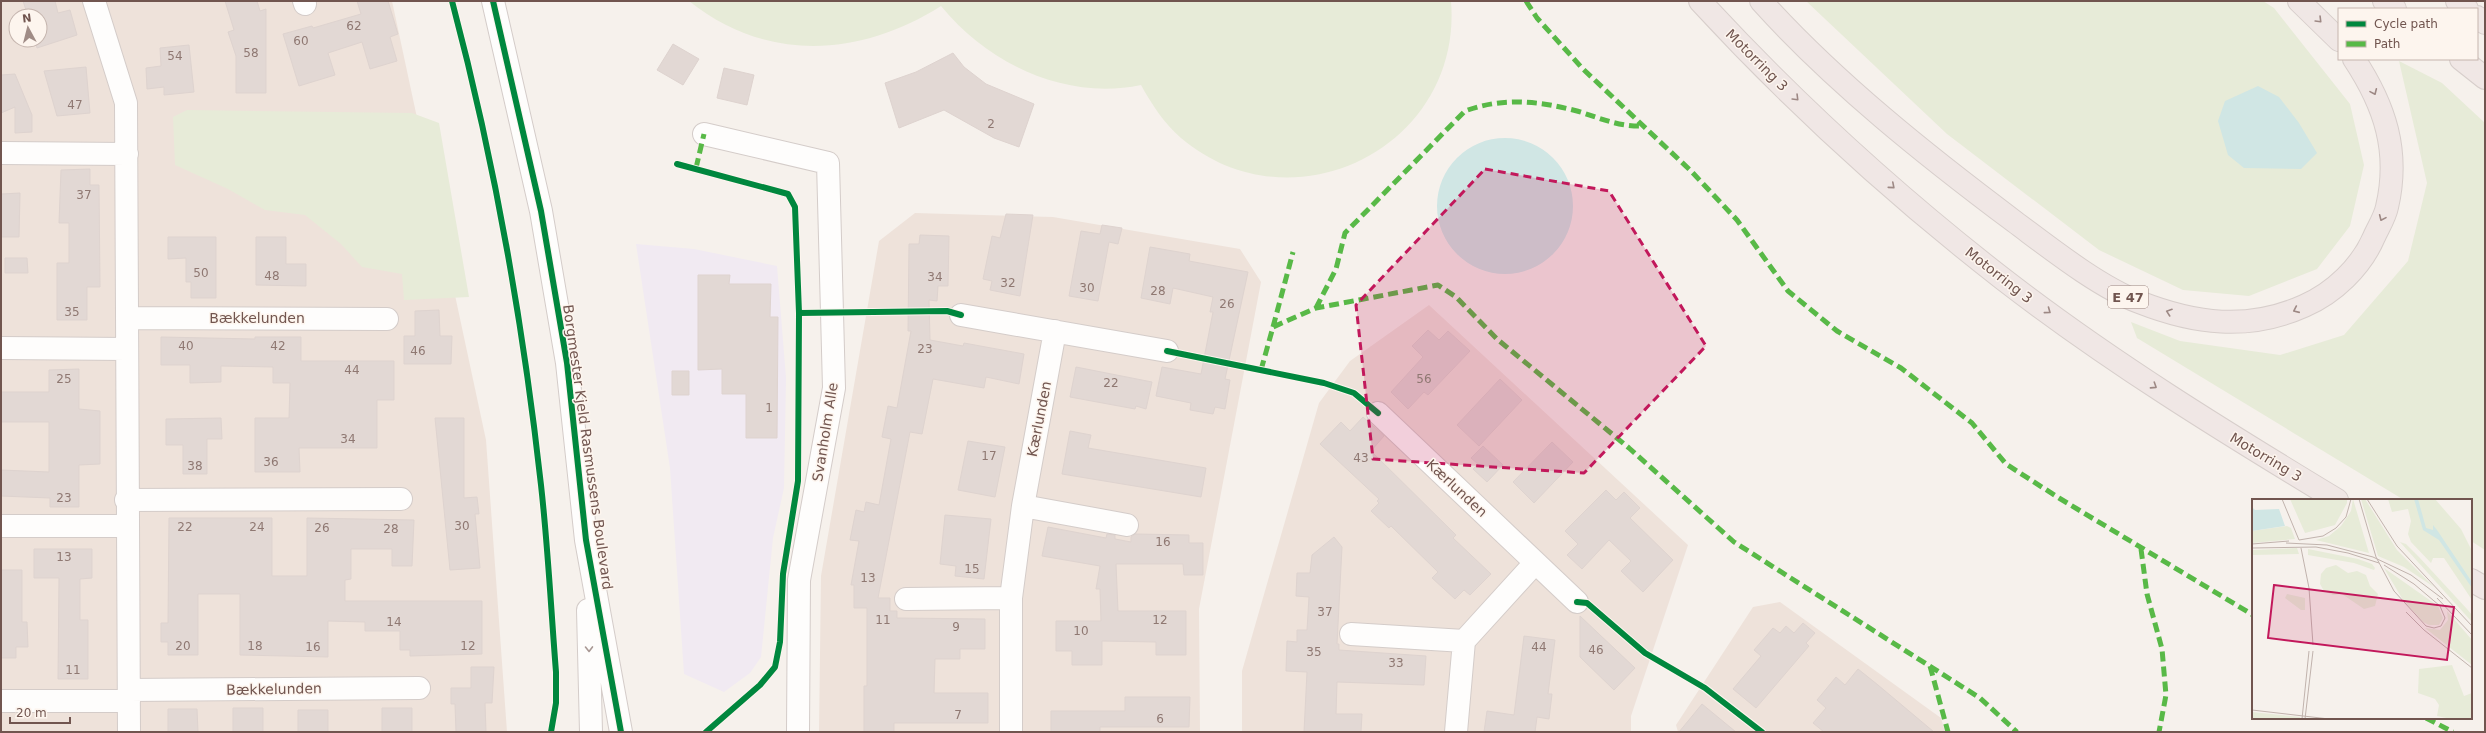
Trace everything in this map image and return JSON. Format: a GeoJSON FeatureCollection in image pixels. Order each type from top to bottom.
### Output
{"type":"FeatureCollection","features":[{"type":"Feature","properties":{"kind":"highway","name":"Motorring 3"},"geometry":{"type":"LineString","coordinates":[[1700,1],[1830,132],[1929,219],[2004,280],[2118,362],[2236,439],[2335,499]]}},
{"type":"Feature","properties":{"kind":"highway","name":"E 47"},"geometry":{"type":"LineString","coordinates":[[1761,1],[1857,94],[1951,174],[2040,240],[2092,276],[2136,301],[2177,315],[2214,323],[2253,322],[2287,314],[2320,299],[2347,277],[2370,245],[2387,208],[2393,162],[2386,118],[2371,84],[2355,60]]}},
{"type":"Feature","properties":{"kind":"highway"},"geometry":{"type":"LineString","coordinates":[[2300,1],[2338,39]]}},
{"type":"Feature","properties":{"kind":"highway"},"geometry":{"type":"LineString","coordinates":[[2384,1],[2394,8]]}},
{"type":"Feature","properties":{"kind":"highway"},"geometry":{"type":"LineString","coordinates":[[2457,1],[2466,8]]}},
{"type":"Feature","properties":{"kind":"highway"},"geometry":{"type":"LineString","coordinates":[[2462,60],[2485,78]]}},
{"type":"Feature","properties":{"kind":"highway"},"geometry":{"type":"LineString","coordinates":[[2472,581],[2485,588]]}},
{"type":"Feature","properties":{"kind":"street"},"geometry":{"type":"LineString","coordinates":[[94,1],[126,103],[126,526],[129,732]]}},
{"type":"Feature","properties":{"kind":"street","name":"Borgmester Kjeld Rasmussens Boulevard"},"geometry":{"type":"LineString","coordinates":[[493,1],[542,211],[567,363],[586,540],[592,732]]}},
{"type":"Feature","properties":{"kind":"street","name":"Svanholm Alle"},"geometry":{"type":"LineString","coordinates":[[704,134],[828,163],[834,388],[799,580],[798,732]]}},
{"type":"Feature","properties":{"kind":"street"},"geometry":{"type":"LineString","coordinates":[[1,153],[127,154]]}},
{"type":"Feature","properties":{"kind":"street"},"geometry":{"type":"LineString","coordinates":[[961,315],[1167,351]]}},
{"type":"Feature","properties":{"kind":"street","name":"Bækkelunden"},"geometry":{"type":"LineString","coordinates":[[127,318],[387,319]]}},
{"type":"Feature","properties":{"kind":"street","name":"Kærlunden"},"geometry":{"type":"LineString","coordinates":[[1011,732],[1010,598],[1023,506],[1056,331]]}},
{"type":"Feature","properties":{"kind":"street"},"geometry":{"type":"LineString","coordinates":[[1,348],[127,348]]}},
{"type":"Feature","properties":{"kind":"street","name":"Kærlunden"},"geometry":{"type":"LineString","coordinates":[[1378,413],[1577,602]]}},
{"type":"Feature","properties":{"kind":"street"},"geometry":{"type":"LineString","coordinates":[[126,500],[401,500]]}},
{"type":"Feature","properties":{"kind":"street"},"geometry":{"type":"LineString","coordinates":[[1023,506],[1127,525]]}},
{"type":"Feature","properties":{"kind":"street"},"geometry":{"type":"LineString","coordinates":[[1,526],[126,526]]}},
{"type":"Feature","properties":{"kind":"street","name":"Borgmester Kjeld Rasmussens Boulevard"},"geometry":{"type":"LineString","coordinates":[[586,540],[622,732]]}},
{"type":"Feature","properties":{"kind":"street"},"geometry":{"type":"LineString","coordinates":[[1456,732],[1464,641],[1535,563]]}},
{"type":"Feature","properties":{"kind":"street"},"geometry":{"type":"LineString","coordinates":[[906,599],[1010,598]]}},
{"type":"Feature","properties":{"kind":"street"},"geometry":{"type":"LineString","coordinates":[[1351,634],[1464,641]]}},
{"type":"Feature","properties":{"kind":"street","name":"Bækkelunden"},"geometry":{"type":"LineString","coordinates":[[1,701],[420,688]]}},
{"type":"Feature","properties":{"kind":"highlighted area"},"geometry":{"type":"Polygon","coordinates":[[[1485,169],[1609,191],[1706,346],[1584,473],[1373,459],[1356,305],[1485,169]]]}},
{"type":"Feature","properties":{"kind":"shaded area"},"geometry":{"type":"Polygon","coordinates":[[[1,1],[392,1],[486,440],[507,732],[1,732],[1,1]]]}},
{"type":"Feature","properties":{"kind":"shaded area"},"geometry":{"type":"Polygon","coordinates":[[[2258,86],[2279,97],[2299,123],[2317,153],[2301,169],[2244,168],[2228,155],[2218,121],[2225,101],[2258,86]]]}},
{"type":"Feature","properties":{"kind":"shaded area"},"geometry":{"type":"Polygon","coordinates":[[[1498,138],[1512,138],[1531,143],[1543,149],[1558,163],[1568,180],[1572,193],[1572,219],[1568,232],[1562,244],[1548,259],[1543,263],[1525,271],[1512,274],[1498,274],[1479,269],[1467,263],[1452,249],[1448,244],[1440,226],[1437,213],[1437,199],[1442,180],[1448,168],[1462,153],[1467,149],[1485,141],[1498,138]]]}},
{"type":"Feature","properties":{"kind":"shaded area"},"geometry":{"type":"Polygon","coordinates":[[[915,213],[1053,217],[1240,249],[1261,282],[1199,609],[1200,732],[819,732],[821,576],[879,241],[915,213]]]}},
{"type":"Feature","properties":{"kind":"shaded area"},"geometry":{"type":"Polygon","coordinates":[[[636,244],[694,249],[777,266],[786,378],[784,488],[773,538],[761,657],[750,673],[724,692],[684,674],[670,468],[636,244]]]}},
{"type":"Feature","properties":{"kind":"shaded area"},"geometry":{"type":"Polygon","coordinates":[[[1429,305],[1688,545],[1631,716],[1631,732],[1242,732],[1242,671],[1319,403],[1350,361],[1429,305]]]}},
{"type":"Feature","properties":{"kind":"shaded area"},"geometry":{"type":"Polygon","coordinates":[[[1780,602],[1941,718],[1945,732],[1678,732],[1676,725],[1753,607],[1780,602]]]}},
{"type":"Feature","properties":{"kind":"green space"},"geometry":{"type":"Polygon","coordinates":[[[689,1],[1451,1],[1447,53],[1429,97],[1400,133],[1362,160],[1318,174],[1272,177],[1225,165],[1181,138],[1159,113],[1141,85],[1113,89],[1085,88],[1057,82],[1030,73],[1005,61],[982,45],[960,27],[941,6],[910,23],[879,35],[846,43],[814,46],[781,43],[750,35],[719,21],[689,1]]]}},
{"type":"Feature","properties":{"kind":"green space"},"geometry":{"type":"Polygon","coordinates":[[[1806,1],[2263,1],[2274,8],[2350,104],[2364,165],[2350,226],[2317,269],[2249,296],[2183,290],[2099,250],[1947,134],[1806,1]]]}},
{"type":"Feature","properties":{"kind":"green space"},"geometry":{"type":"Polygon","coordinates":[[[2399,61],[2442,83],[2485,123],[2485,550],[2472,542],[2472,499],[2402,499],[2137,338],[2131,322],[2180,341],[2280,355],[2344,335],[2408,261],[2427,183],[2399,61]]]}},
{"type":"Feature","properties":{"kind":"green space"},"geometry":{"type":"Polygon","coordinates":[[[187,110],[412,113],[439,123],[469,297],[404,300],[402,274],[362,267],[341,244],[305,215],[265,210],[228,189],[175,165],[173,117],[187,110]]]}},
{"type":"Feature","properties":{"kind":"building"},"geometry":{"type":"Polygon","coordinates":[[[23,1],[55,1],[58,13],[70,10],[77,35],[48,44],[48,8],[25,8],[23,1]]]}},
{"type":"Feature","properties":{"kind":"building"},"geometry":{"type":"Polygon","coordinates":[[[225,1],[257,1],[260,11],[266,9],[266,93],[236,93],[236,56],[228,32],[234,30],[225,1]]]}},
{"type":"Feature","properties":{"kind":"building"},"geometry":{"type":"Polygon","coordinates":[[[357,1],[388,1],[398,34],[390,37],[397,61],[370,69],[362,42],[328,53],[335,75],[299,86],[283,34],[312,26],[313,28],[361,14],[357,1]]]}},
{"type":"Feature","properties":{"kind":"building"},"geometry":{"type":"Polygon","coordinates":[[[673,44],[699,59],[683,85],[657,70],[673,44]]]}},
{"type":"Feature","properties":{"kind":"building"},"geometry":{"type":"Polygon","coordinates":[[[189,45],[194,92],[164,95],[164,87],[147,89],[146,68],[161,66],[160,48],[189,45]]]}},
{"type":"Feature","properties":{"kind":"building"},"geometry":{"type":"Polygon","coordinates":[[[953,53],[964,67],[986,84],[1034,104],[1019,147],[994,138],[944,110],[899,128],[885,83],[916,72],[953,53]]]}},
{"type":"Feature","properties":{"kind":"building"},"geometry":{"type":"Polygon","coordinates":[[[86,67],[90,113],[57,116],[44,71],[86,67]]]}},
{"type":"Feature","properties":{"kind":"building"},"geometry":{"type":"Polygon","coordinates":[[[724,68],[754,75],[747,105],[717,98],[724,68]]]}},
{"type":"Feature","properties":{"kind":"building"},"geometry":{"type":"Polygon","coordinates":[[[15,74],[32,115],[32,132],[15,133],[15,107],[1,113],[1,75],[15,74]]]}},
{"type":"Feature","properties":{"kind":"building"},"geometry":{"type":"Polygon","coordinates":[[[90,169],[90,185],[99,185],[100,287],[87,287],[87,320],[57,320],[57,263],[69,263],[69,223],[59,223],[61,170],[90,169]]]}},
{"type":"Feature","properties":{"kind":"building"},"geometry":{"type":"Polygon","coordinates":[[[20,193],[19,237],[1,237],[1,194],[20,193]]]}},
{"type":"Feature","properties":{"kind":"building"},"geometry":{"type":"Polygon","coordinates":[[[1006,214],[1033,215],[1020,296],[990,290],[992,281],[983,279],[992,236],[1000,238],[1006,214]]]}},
{"type":"Feature","properties":{"kind":"building"},"geometry":{"type":"Polygon","coordinates":[[[1102,225],[1122,228],[1118,244],[1109,242],[1098,301],[1069,296],[1081,231],[1100,234],[1102,225]]]}},
{"type":"Feature","properties":{"kind":"building"},"geometry":{"type":"Polygon","coordinates":[[[920,235],[949,236],[948,286],[938,286],[937,301],[929,300],[930,340],[963,346],[964,343],[1024,354],[1019,384],[986,377],[984,388],[933,379],[922,434],[910,432],[878,598],[890,598],[890,611],[897,611],[897,618],[985,619],[985,649],[960,649],[960,659],[935,659],[934,693],[988,693],[988,723],[894,723],[894,732],[864,732],[864,686],[867,686],[867,608],[854,608],[854,585],[851,585],[859,541],[850,540],[856,510],[864,512],[866,502],[879,505],[891,439],[882,437],[888,406],[897,408],[911,331],[908,331],[909,244],[919,244],[920,235]]]}},
{"type":"Feature","properties":{"kind":"building"},"geometry":{"type":"Polygon","coordinates":[[[168,237],[216,237],[216,298],[191,298],[191,282],[186,282],[186,258],[168,259],[168,237]]]}},
{"type":"Feature","properties":{"kind":"building"},"geometry":{"type":"Polygon","coordinates":[[[256,237],[286,237],[286,264],[306,264],[306,286],[256,285],[256,237]]]}},
{"type":"Feature","properties":{"kind":"building"},"geometry":{"type":"Polygon","coordinates":[[[1150,247],[1190,254],[1189,261],[1248,272],[1225,379],[1230,380],[1225,409],[1215,407],[1213,414],[1190,410],[1191,403],[1156,396],[1162,367],[1201,374],[1213,312],[1210,312],[1213,297],[1173,288],[1170,304],[1141,298],[1150,247]]]}},
{"type":"Feature","properties":{"kind":"building"},"geometry":{"type":"Polygon","coordinates":[[[5,258],[27,258],[28,273],[5,273],[5,258]]]}},
{"type":"Feature","properties":{"kind":"building"},"geometry":{"type":"Polygon","coordinates":[[[698,275],[730,275],[729,284],[771,284],[770,317],[778,317],[777,438],[746,438],[746,394],[722,394],[722,369],[698,370],[698,275]]]}},
{"type":"Feature","properties":{"kind":"building"},"geometry":{"type":"Polygon","coordinates":[[[439,310],[440,336],[452,336],[451,364],[404,364],[404,336],[415,336],[415,311],[439,310]]]}},
{"type":"Feature","properties":{"kind":"building"},"geometry":{"type":"Polygon","coordinates":[[[1428,330],[1439,340],[1448,331],[1470,351],[1428,395],[1424,392],[1408,409],[1391,392],[1423,357],[1412,346],[1428,330]]]}},
{"type":"Feature","properties":{"kind":"building"},"geometry":{"type":"Polygon","coordinates":[[[161,337],[255,339],[255,337],[301,337],[301,361],[394,361],[394,400],[377,400],[377,448],[299,448],[300,472],[255,472],[255,418],[289,418],[290,383],[273,383],[273,367],[221,366],[221,382],[190,383],[190,365],[161,365],[161,337]]]}},
{"type":"Feature","properties":{"kind":"building"},"geometry":{"type":"Polygon","coordinates":[[[1076,367],[1152,382],[1146,409],[1136,406],[1135,409],[1070,397],[1076,367]]]}},
{"type":"Feature","properties":{"kind":"building"},"geometry":{"type":"Polygon","coordinates":[[[79,369],[79,409],[100,411],[100,464],[79,465],[79,507],[50,507],[50,498],[1,496],[1,470],[49,472],[49,422],[1,422],[1,392],[49,392],[49,370],[79,369]]]}},
{"type":"Feature","properties":{"kind":"building"},"geometry":{"type":"Polygon","coordinates":[[[672,371],[689,371],[689,395],[672,395],[672,371]]]}},
{"type":"Feature","properties":{"kind":"building"},"geometry":{"type":"Polygon","coordinates":[[[1500,379],[1522,400],[1479,446],[1457,425],[1500,379]]]}},
{"type":"Feature","properties":{"kind":"building"},"geometry":{"type":"Polygon","coordinates":[[[1363,417],[1384,436],[1371,451],[1456,535],[1453,538],[1491,574],[1470,595],[1464,590],[1455,599],[1432,578],[1438,572],[1391,526],[1389,528],[1371,511],[1379,503],[1377,501],[1379,499],[1320,444],[1341,422],[1350,431],[1363,417]]]}},
{"type":"Feature","properties":{"kind":"building"},"geometry":{"type":"Polygon","coordinates":[[[221,418],[222,439],[207,439],[207,474],[183,474],[183,445],[166,445],[166,419],[221,418]]]}},
{"type":"Feature","properties":{"kind":"building"},"geometry":{"type":"Polygon","coordinates":[[[435,418],[464,418],[464,498],[477,497],[479,514],[475,514],[480,568],[450,570],[435,418]]]}},
{"type":"Feature","properties":{"kind":"building"},"geometry":{"type":"Polygon","coordinates":[[[1070,431],[1091,435],[1088,448],[1206,468],[1201,497],[1062,474],[1070,431]]]}},
{"type":"Feature","properties":{"kind":"building"},"geometry":{"type":"Polygon","coordinates":[[[968,441],[1005,447],[995,497],[958,490],[968,441]]]}},
{"type":"Feature","properties":{"kind":"building"},"geometry":{"type":"Polygon","coordinates":[[[1552,442],[1573,462],[1534,503],[1513,482],[1552,442]]]}},
{"type":"Feature","properties":{"kind":"building"},"geometry":{"type":"Polygon","coordinates":[[[1483,446],[1503,465],[1487,482],[1473,469],[1478,464],[1471,458],[1483,446]]]}},
{"type":"Feature","properties":{"kind":"building"},"geometry":{"type":"Polygon","coordinates":[[[1606,490],[1616,500],[1624,492],[1640,508],[1630,518],[1673,560],[1643,592],[1621,571],[1631,561],[1609,540],[1582,569],[1567,555],[1578,544],[1565,531],[1606,490]]]}},
{"type":"Feature","properties":{"kind":"building"},"geometry":{"type":"Polygon","coordinates":[[[945,515],[991,519],[984,579],[955,576],[956,566],[940,564],[945,515]]]}},
{"type":"Feature","properties":{"kind":"building"},"geometry":{"type":"Polygon","coordinates":[[[169,518],[272,518],[272,576],[307,576],[307,518],[414,520],[412,566],[392,566],[392,549],[351,549],[351,579],[345,580],[345,601],[482,601],[482,654],[410,656],[410,650],[400,650],[400,631],[365,631],[365,622],[328,621],[328,657],[240,655],[240,594],[198,594],[198,655],[168,655],[168,642],[161,642],[161,623],[168,623],[169,518]]]}},
{"type":"Feature","properties":{"kind":"building"},"geometry":{"type":"Polygon","coordinates":[[[1048,527],[1106,538],[1107,534],[1115,535],[1115,539],[1131,542],[1131,537],[1135,534],[1189,535],[1189,543],[1203,543],[1203,575],[1184,575],[1183,564],[1116,564],[1118,611],[1186,611],[1186,655],[1156,655],[1156,642],[1102,641],[1102,665],[1072,665],[1072,651],[1056,651],[1056,621],[1101,621],[1100,589],[1096,589],[1100,566],[1042,556],[1048,527]]]}},
{"type":"Feature","properties":{"kind":"building"},"geometry":{"type":"Polygon","coordinates":[[[1334,537],[1342,547],[1337,644],[1339,644],[1339,650],[1426,656],[1424,685],[1337,682],[1336,714],[1362,714],[1361,732],[1304,732],[1307,672],[1286,671],[1287,641],[1297,642],[1297,630],[1307,630],[1309,597],[1296,596],[1297,573],[1310,573],[1312,555],[1334,537]]]}},
{"type":"Feature","properties":{"kind":"building"},"geometry":{"type":"Polygon","coordinates":[[[34,549],[92,549],[92,578],[80,579],[80,620],[88,620],[88,679],[58,679],[59,578],[34,578],[34,549]]]}},
{"type":"Feature","properties":{"kind":"building"},"geometry":{"type":"Polygon","coordinates":[[[1,570],[22,570],[22,622],[27,622],[28,647],[16,647],[16,658],[1,658],[1,570]]]}},
{"type":"Feature","properties":{"kind":"building"},"geometry":{"type":"Polygon","coordinates":[[[1580,616],[1635,668],[1614,690],[1580,657],[1580,616]]]}},
{"type":"Feature","properties":{"kind":"building"},"geometry":{"type":"Polygon","coordinates":[[[1803,623],[1815,633],[1806,643],[1809,646],[1756,708],[1733,689],[1761,656],[1754,650],[1773,628],[1780,633],[1786,626],[1794,633],[1803,623]]]}},
{"type":"Feature","properties":{"kind":"building"},"geometry":{"type":"Polygon","coordinates":[[[1524,636],[1555,640],[1548,694],[1552,694],[1549,719],[1537,717],[1535,732],[1484,732],[1487,711],[1514,715],[1524,636]]]}},
{"type":"Feature","properties":{"kind":"building"},"geometry":{"type":"Polygon","coordinates":[[[471,667],[494,667],[492,703],[485,703],[486,732],[456,732],[455,704],[451,704],[451,688],[471,688],[471,667]]]}},
{"type":"Feature","properties":{"kind":"building"},"geometry":{"type":"Polygon","coordinates":[[[1858,669],[1934,732],[1824,732],[1813,723],[1826,708],[1817,700],[1836,677],[1845,685],[1858,669]]]}},
{"type":"Feature","properties":{"kind":"building"},"geometry":{"type":"Polygon","coordinates":[[[1125,697],[1190,697],[1189,727],[1100,727],[1100,732],[1051,732],[1051,711],[1125,711],[1125,697]]]}},
{"type":"Feature","properties":{"kind":"building"},"geometry":{"type":"Polygon","coordinates":[[[1702,704],[1736,732],[1679,732],[1702,704]]]}},
{"type":"Feature","properties":{"kind":"building"},"geometry":{"type":"Polygon","coordinates":[[[233,708],[263,708],[263,732],[233,732],[233,708]]]}},
{"type":"Feature","properties":{"kind":"building"},"geometry":{"type":"Polygon","coordinates":[[[382,708],[412,708],[412,732],[382,732],[382,708]]]}},
{"type":"Feature","properties":{"kind":"building"},"geometry":{"type":"Polygon","coordinates":[[[168,709],[197,709],[198,732],[168,732],[168,709]]]}},
{"type":"Feature","properties":{"kind":"building"},"geometry":{"type":"Polygon","coordinates":[[[298,710],[328,710],[328,732],[298,732],[298,710]]]}},
{"type":"Feature","properties":{"kind":"marked path"},"geometry":{"type":"LineString","coordinates":[[1526,1],[1537,18],[1583,69],[1691,171],[1737,220],[1788,291],[1837,331],[1901,368],[1972,423],[2006,464],[2059,498],[2252,614]]}},
{"type":"Feature","properties":{"kind":"marked path"},"geometry":{"type":"LineString","coordinates":[[1316,308],[1336,269],[1345,233],[1465,111],[1507,102],[1535,103],[1577,111],[1618,124],[1643,126]]}},
{"type":"Feature","properties":{"kind":"marked path"},"geometry":{"type":"LineString","coordinates":[[696,168],[704,134]]}},
{"type":"Feature","properties":{"kind":"marked path"},"geometry":{"type":"LineString","coordinates":[[1273,327],[1293,252]]}},
{"type":"Feature","properties":{"kind":"marked path"},"geometry":{"type":"LineString","coordinates":[[1261,370],[1273,327],[1316,308],[1438,285],[1456,297],[1497,339],[1629,448],[1734,542],[1980,698],[2017,732]]}},
{"type":"Feature","properties":{"kind":"marked path"},"geometry":{"type":"LineString","coordinates":[[2141,549],[2147,594],[2162,649],[2166,695],[2159,732]]}},
{"type":"Feature","properties":{"kind":"marked path"},"geometry":{"type":"LineString","coordinates":[[1930,666],[1948,732]]}},
{"type":"Feature","properties":{"kind":"marked path"},"geometry":{"type":"LineString","coordinates":[[2428,719],[2453,732]]}},
{"type":"Feature","properties":{"kind":"cycle path"},"geometry":{"type":"LineString","coordinates":[[452,1],[481,120],[506,242],[534,424],[546,532],[556,672],[556,703],[551,732]]}},
{"type":"Feature","properties":{"kind":"cycle path"},"geometry":{"type":"LineString","coordinates":[[493,1],[541,211],[567,363],[586,540],[621,732]]}},
{"type":"Feature","properties":{"kind":"cycle path"},"geometry":{"type":"LineString","coordinates":[[677,164],[788,194],[795,207],[799,313],[798,481],[783,574],[780,642],[775,667],[760,685],[706,732]]}},
{"type":"Feature","properties":{"kind":"cycle path"},"geometry":{"type":"LineString","coordinates":[[799,313],[947,311],[961,315]]}},
{"type":"Feature","properties":{"kind":"cycle path"},"geometry":{"type":"LineString","coordinates":[[1167,351],[1324,383],[1354,393],[1378,413]]}},
{"type":"Feature","properties":{"kind":"cycle path"},"geometry":{"type":"LineString","coordinates":[[1577,602],[1587,603],[1645,653],[1705,688],[1762,732]]}}]}
